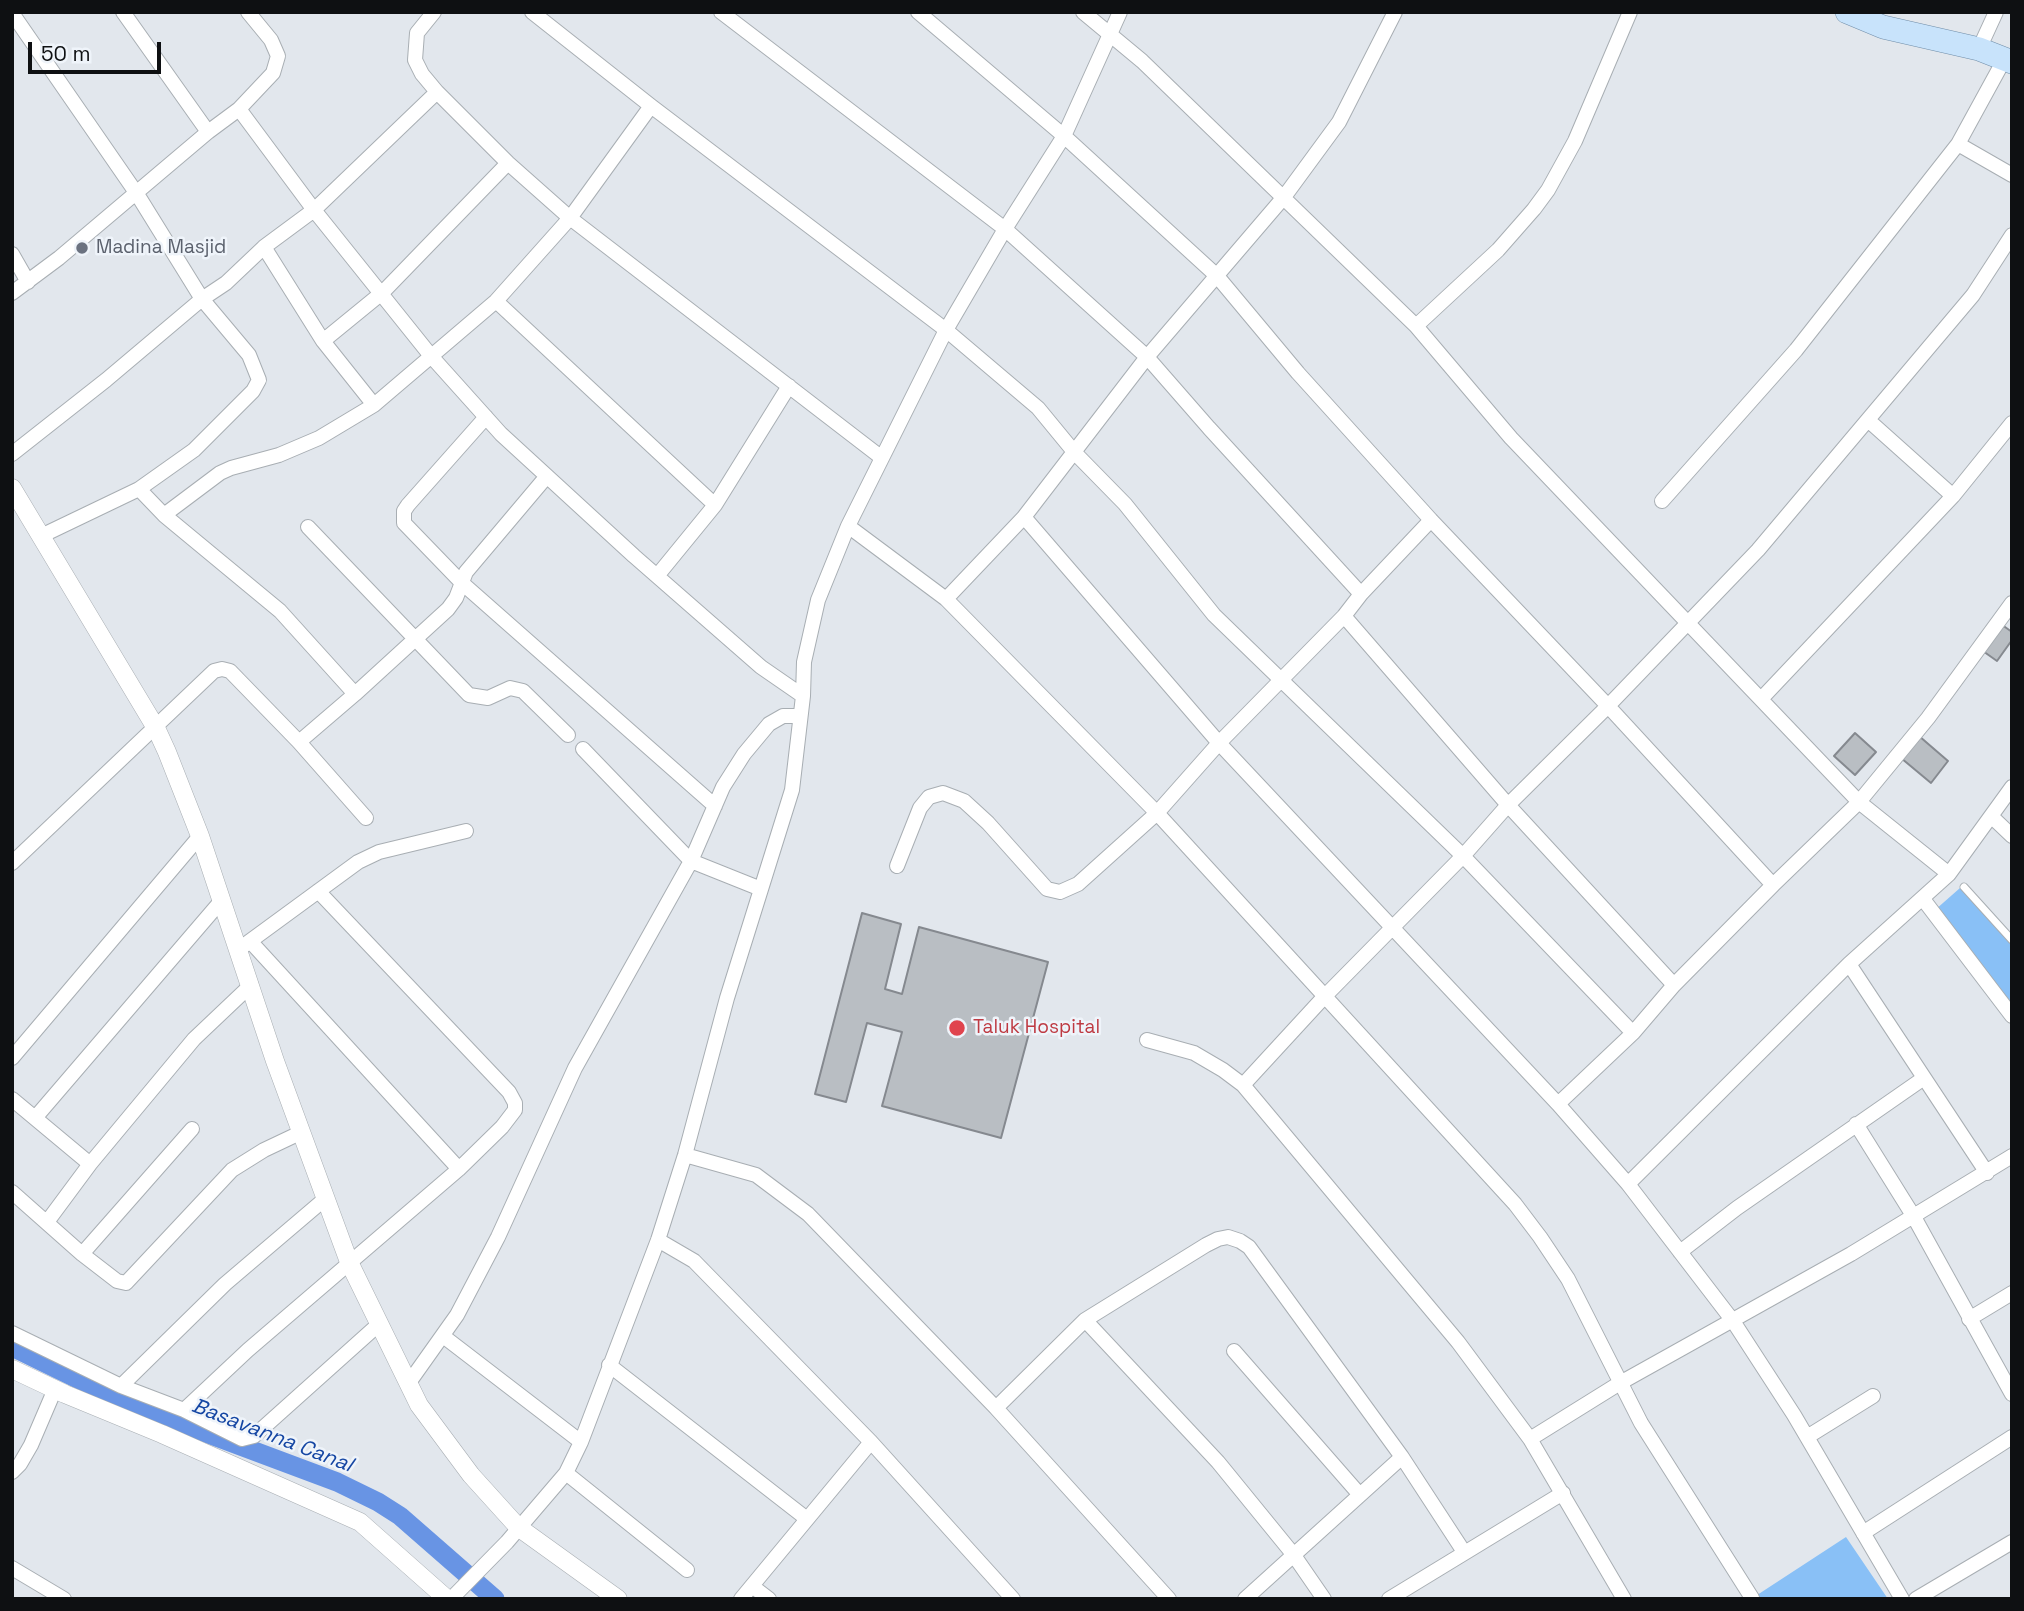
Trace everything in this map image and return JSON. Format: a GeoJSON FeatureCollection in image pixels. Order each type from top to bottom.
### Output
{"type":"FeatureCollection","features":[{"type":"Feature","properties":{"kind":"main road"},"geometry":{"type":"LineString","coordinates":[[1847,12],[1883,27],[1979,49],[2008,61]]}},
{"type":"Feature","properties":{"kind":"street"},"geometry":{"type":"LineString","coordinates":[[30,12],[14,19],[138,194],[202,299],[249,355],[260,380],[253,391],[194,450],[139,489],[41,536]]}},
{"type":"Feature","properties":{"kind":"street"},"geometry":{"type":"LineString","coordinates":[[123,12],[208,132]]}},
{"type":"Feature","properties":{"kind":"street"},"geometry":{"type":"LineString","coordinates":[[12,293],[138,194],[208,132],[239,109],[273,73],[278,56],[271,40],[248,12]]}},
{"type":"Feature","properties":{"kind":"street"},"geometry":{"type":"LineString","coordinates":[[434,12],[416,33],[415,60],[422,74],[437,92],[508,163],[570,218],[882,458]]}},
{"type":"Feature","properties":{"kind":"street"},"geometry":{"type":"LineString","coordinates":[[532,12],[650,106],[946,330],[1038,408],[1075,453],[1125,504],[1214,615],[1463,856],[1633,1033]]}},
{"type":"Feature","properties":{"kind":"street"},"geometry":{"type":"LineString","coordinates":[[721,12],[1005,229],[1147,357],[1361,594]]}},
{"type":"Feature","properties":{"kind":"street"},"geometry":{"type":"LineString","coordinates":[[918,12],[1064,136],[1217,276],[1298,373],[1431,520],[1773,885]]}},
{"type":"Feature","properties":{"kind":"street"},"geometry":{"type":"LineString","coordinates":[[1083,12],[1142,61],[1416,326],[1511,438],[1860,802],[1950,874]]}},
{"type":"Feature","properties":{"kind":"street"},"geometry":{"type":"LineString","coordinates":[[12,1368],[360,1521],[449,1599],[507,1542],[566,1473],[582,1442],[658,1240],[685,1155],[727,998],[792,790],[803,696],[804,662],[818,600],[848,526],[946,330],[1064,136],[1120,12]]}},
{"type":"Feature","properties":{"kind":"street"},"geometry":{"type":"LineString","coordinates":[[946,599],[1024,517],[1147,357],[1284,197],[1339,122],[1395,12]]}},
{"type":"Feature","properties":{"kind":"street"},"geometry":{"type":"LineString","coordinates":[[1416,326],[1498,250],[1548,190],[1575,141],[1630,12]]}},
{"type":"Feature","properties":{"kind":"street"},"geometry":{"type":"LineString","coordinates":[[1979,49],[1996,12]]}},
{"type":"Feature","properties":{"kind":"street"},"geometry":{"type":"LineString","coordinates":[[1661,501],[1796,350],[1958,144],[2008,61]]}},
{"type":"Feature","properties":{"kind":"street"},"geometry":{"type":"LineString","coordinates":[[12,454],[202,299],[226,283],[264,247],[314,210],[437,92]]}},
{"type":"Feature","properties":{"kind":"street"},"geometry":{"type":"LineString","coordinates":[[164,515],[220,473],[279,455],[319,438],[374,405],[496,301],[570,218],[650,106]]}},
{"type":"Feature","properties":{"kind":"street"},"geometry":{"type":"LineString","coordinates":[[239,109],[314,210],[383,292],[431,356],[486,417],[657,576],[761,667],[803,696]]}},
{"type":"Feature","properties":{"kind":"street"},"geometry":{"type":"LineString","coordinates":[[1958,144],[2012,175]]}},
{"type":"Feature","properties":{"kind":"street"},"geometry":{"type":"LineString","coordinates":[[323,341],[383,292],[508,163]]}},
{"type":"Feature","properties":{"kind":"street"},"geometry":{"type":"LineString","coordinates":[[1243,1085],[1324,997],[1463,856],[1508,805],[1608,706],[1758,550],[1973,295],[2012,235]]}},
{"type":"Feature","properties":{"kind":"street"},"geometry":{"type":"LineString","coordinates":[[264,247],[323,341],[374,405]]}},
{"type":"Feature","properties":{"kind":"street"},"geometry":{"type":"LineString","coordinates":[[12,254],[27,282]]}},
{"type":"Feature","properties":{"kind":"street"},"geometry":{"type":"LineString","coordinates":[[496,301],[715,505]]}},
{"type":"Feature","properties":{"kind":"street"},"geometry":{"type":"LineString","coordinates":[[657,576],[715,505],[789,386]]}},
{"type":"Feature","properties":{"kind":"street"},"geometry":{"type":"LineString","coordinates":[[486,417],[404,512],[403,519],[408,529],[462,583],[715,806]]}},
{"type":"Feature","properties":{"kind":"street"},"geometry":{"type":"LineString","coordinates":[[1868,420],[1953,496]]}},
{"type":"Feature","properties":{"kind":"street"},"geometry":{"type":"LineString","coordinates":[[1762,698],[1953,496],[2012,423]]}},
{"type":"Feature","properties":{"kind":"street"},"geometry":{"type":"LineString","coordinates":[[299,742],[448,609],[456,598],[466,572],[547,476]]}},
{"type":"Feature","properties":{"kind":"street"},"geometry":{"type":"LineString","coordinates":[[139,489],[164,515],[281,611],[355,694]]}},
{"type":"Feature","properties":{"kind":"street"},"geometry":{"type":"LineString","coordinates":[[14,496],[156,727],[200,836],[222,900],[244,946],[251,985],[349,1262],[419,1405],[471,1475],[518,1527],[618,1599]]}},
{"type":"Feature","properties":{"kind":"street"},"geometry":{"type":"LineString","coordinates":[[1024,517],[1219,743],[1558,1104],[1629,1184],[1733,1321],[1807,1437],[1902,1599]]}},
{"type":"Feature","properties":{"kind":"street"},"geometry":{"type":"LineString","coordinates":[[897,866],[920,808],[937,793],[964,801],[988,823],[1047,889],[1060,892],[1078,884],[1157,813],[1219,743],[1344,616],[1361,594],[1431,520]]}},
{"type":"Feature","properties":{"kind":"street"},"geometry":{"type":"LineString","coordinates":[[848,526],[946,599],[1157,813],[1514,1204],[1568,1279],[1641,1423],[1752,1598]]}},
{"type":"Feature","properties":{"kind":"street"},"geometry":{"type":"LineString","coordinates":[[309,527],[469,695],[488,698],[510,688],[523,691],[568,735]]}},
{"type":"Feature","properties":{"kind":"street"},"geometry":{"type":"LineString","coordinates":[[1558,1104],[1633,1033],[1674,985],[1773,885],[1860,802],[2007,619],[2012,603]]}},
{"type":"Feature","properties":{"kind":"street"},"geometry":{"type":"LineString","coordinates":[[1344,616],[1508,805],[1674,985]]}},
{"type":"Feature","properties":{"kind":"street"},"geometry":{"type":"LineString","coordinates":[[12,863],[214,671],[222,669],[230,671],[299,742],[366,818]]}},
{"type":"Feature","properties":{"kind":"street"},"geometry":{"type":"LineString","coordinates":[[408,1384],[457,1315],[498,1237],[575,1068],[691,861],[723,787],[744,754],[769,724],[783,716],[800,716]]}},
{"type":"Feature","properties":{"kind":"street"},"geometry":{"type":"LineString","coordinates":[[583,749],[691,861],[761,889]]}},
{"type":"Feature","properties":{"kind":"street"},"geometry":{"type":"LineString","coordinates":[[1629,1184],[1849,964],[1950,874],[2012,787]]}},
{"type":"Feature","properties":{"kind":"street"},"geometry":{"type":"LineString","coordinates":[[1991,816],[2012,836]]}},
{"type":"Feature","properties":{"kind":"street"},"geometry":{"type":"LineString","coordinates":[[244,946],[359,862],[379,852],[466,831]]}},
{"type":"Feature","properties":{"kind":"street"},"geometry":{"type":"LineString","coordinates":[[12,1058],[200,836]]}},
{"type":"Feature","properties":{"kind":"street"},"geometry":{"type":"LineString","coordinates":[[184,1410],[248,1350],[458,1169],[502,1127],[515,1110],[515,1102],[509,1092],[318,891]]}},
{"type":"Feature","properties":{"kind":"street"},"geometry":{"type":"LineString","coordinates":[[1923,899],[2012,1016]]}},
{"type":"Feature","properties":{"kind":"street"},"geometry":{"type":"LineString","coordinates":[[35,1118],[222,900]]}},
{"type":"Feature","properties":{"kind":"street"},"geometry":{"type":"LineString","coordinates":[[244,946],[458,1169]]}},
{"type":"Feature","properties":{"kind":"street"},"geometry":{"type":"LineString","coordinates":[[1849,964],[1987,1173]]}},
{"type":"Feature","properties":{"kind":"street"},"geometry":{"type":"LineString","coordinates":[[47,1222],[90,1164],[194,1039],[251,985]]}},
{"type":"Feature","properties":{"kind":"street"},"geometry":{"type":"LineString","coordinates":[[1147,1040],[1194,1053],[1243,1085],[1458,1342],[1530,1439],[1625,1599]]}},
{"type":"Feature","properties":{"kind":"street"},"geometry":{"type":"LineString","coordinates":[[1680,1252],[1737,1208],[1924,1078]]}},
{"type":"Feature","properties":{"kind":"street"},"geometry":{"type":"LineString","coordinates":[[12,1099],[90,1164]]}},
{"type":"Feature","properties":{"kind":"street"},"geometry":{"type":"LineString","coordinates":[[1856,1124],[1914,1217],[2012,1394]]}},
{"type":"Feature","properties":{"kind":"street"},"geometry":{"type":"LineString","coordinates":[[82,1254],[192,1129]]}},
{"type":"Feature","properties":{"kind":"street"},"geometry":{"type":"LineString","coordinates":[[12,1192],[82,1254],[117,1281],[125,1283],[129,1282],[232,1170],[264,1150],[302,1132]]}},
{"type":"Feature","properties":{"kind":"street"},"geometry":{"type":"LineString","coordinates":[[685,1155],[756,1175],[808,1214],[996,1408],[1169,1599]]}},
{"type":"Feature","properties":{"kind":"street"},"geometry":{"type":"LineString","coordinates":[[1530,1439],[1620,1383],[1914,1217],[2012,1156]]}},
{"type":"Feature","properties":{"kind":"street"},"geometry":{"type":"LineString","coordinates":[[121,1386],[225,1284],[326,1198]]}},
{"type":"Feature","properties":{"kind":"street"},"geometry":{"type":"LineString","coordinates":[[996,1408],[1085,1320],[1218,1239],[1228,1237],[1249,1247],[1402,1457],[1464,1552]]}},
{"type":"Feature","properties":{"kind":"street"},"geometry":{"type":"LineString","coordinates":[[658,1240],[694,1261],[871,1442],[1013,1599]]}},
{"type":"Feature","properties":{"kind":"street"},"geometry":{"type":"LineString","coordinates":[[1969,1319],[2012,1293]]}},
{"type":"Feature","properties":{"kind":"street"},"geometry":{"type":"LineString","coordinates":[[1085,1320],[1218,1462],[1293,1554],[1324,1599]]}},
{"type":"Feature","properties":{"kind":"street"},"geometry":{"type":"LineString","coordinates":[[12,1334],[121,1386],[184,1410],[232,1435],[248,1439],[379,1324]]}},
{"type":"Feature","properties":{"kind":"street"},"geometry":{"type":"LineString","coordinates":[[443,1336],[582,1442]]}},
{"type":"Feature","properties":{"kind":"street"},"geometry":{"type":"LineString","coordinates":[[1234,1351],[1360,1494]]}},
{"type":"Feature","properties":{"kind":"street"},"geometry":{"type":"LineString","coordinates":[[609,1365],[807,1519]]}},
{"type":"Feature","properties":{"kind":"street"},"geometry":{"type":"LineString","coordinates":[[12,1472],[31,1445],[55,1389]]}},
{"type":"Feature","properties":{"kind":"street"},"geometry":{"type":"LineString","coordinates":[[1807,1437],[1873,1396]]}},
{"type":"Feature","properties":{"kind":"street"},"geometry":{"type":"LineString","coordinates":[[1863,1533],[2012,1437]]}},
{"type":"Feature","properties":{"kind":"street"},"geometry":{"type":"LineString","coordinates":[[741,1599],[871,1442]]}},
{"type":"Feature","properties":{"kind":"street"},"geometry":{"type":"LineString","coordinates":[[1245,1599],[1402,1457]]}},
{"type":"Feature","properties":{"kind":"street"},"geometry":{"type":"LineString","coordinates":[[566,1473],[687,1570]]}},
{"type":"Feature","properties":{"kind":"street"},"geometry":{"type":"LineString","coordinates":[[1389,1599],[1563,1493]]}},
{"type":"Feature","properties":{"kind":"street"},"geometry":{"type":"LineString","coordinates":[[1916,1599],[2012,1542]]}},
{"type":"Feature","properties":{"kind":"street"},"geometry":{"type":"LineString","coordinates":[[12,1568],[64,1599]]}},
{"type":"Feature","properties":{"kind":"street"},"geometry":{"type":"LineString","coordinates":[[752,1586],[769,1599]]}},
{"type":"Feature","properties":{"kind":"lane"},"geometry":{"type":"LineString","coordinates":[[1964,887],[2012,940]]}},
{"type":"Feature","properties":{"kind":"shaded area"},"geometry":{"type":"Polygon","coordinates":[[[1960,888],[2012,945],[2012,1014],[1935,910],[1960,888]]]}},
{"type":"Feature","properties":{"kind":"shaded area"},"geometry":{"type":"Polygon","coordinates":[[[1846,1537],[1888,1599],[1751,1599],[1846,1537]]]}},
{"type":"Feature","properties":{"kind":"building"},"geometry":{"type":"Polygon","coordinates":[[[1998,622],[2012,632],[2012,640],[1997,661],[1980,649],[1998,622]]]}},
{"type":"Feature","properties":{"kind":"building"},"geometry":{"type":"Polygon","coordinates":[[[1855,733],[1876,752],[1855,775],[1834,756],[1855,733]]]}},
{"type":"Feature","properties":{"kind":"building"},"geometry":{"type":"Polygon","coordinates":[[[1919,736],[1948,761],[1931,783],[1901,758],[1919,736]]]}},
{"type":"Feature","properties":{"kind":"building","name":"Taluk Hospital"},"geometry":{"type":"Polygon","coordinates":[[[862,913],[901,924],[885,989],[902,994],[919,927],[1048,962],[1001,1138],[882,1106],[902,1032],[867,1023],[846,1102],[815,1094],[862,913]]]}},
{"type":"Feature","properties":{"kind":"waterway","name":"Basavanna Canal"},"geometry":{"type":"LineString","coordinates":[[12,1347],[131,1405],[337,1482],[378,1502],[400,1516],[495,1599]]}},
{"type":"Feature","properties":{"kind":"place","name":"Madina Masjid"},"geometry":{"type":"Point","coordinates":[82,248]}},
{"type":"Feature","properties":{"kind":"place","name":"Taluk Hospital"},"geometry":{"type":"Point","coordinates":[957,1028]}}]}
